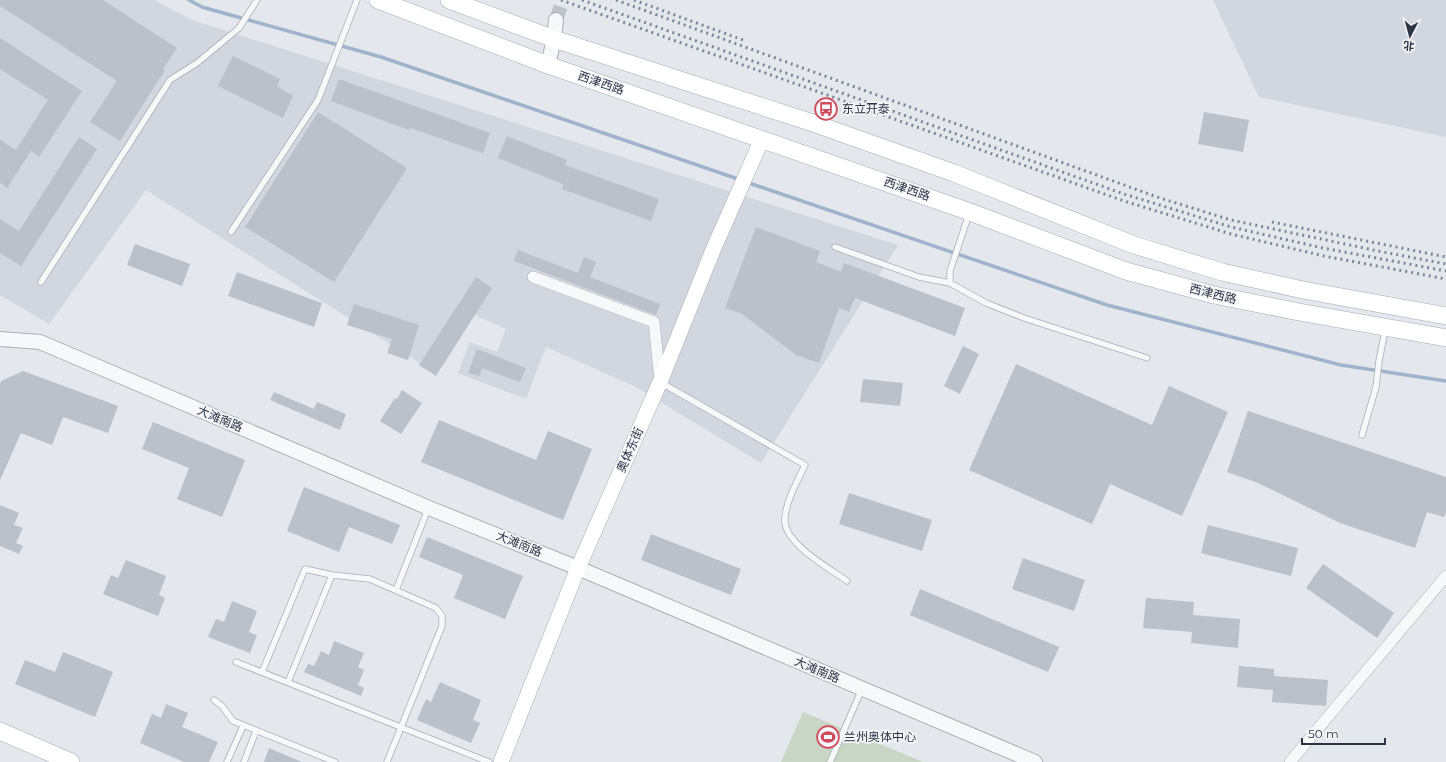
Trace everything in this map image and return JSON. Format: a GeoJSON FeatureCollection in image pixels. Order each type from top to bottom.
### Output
{"type":"FeatureCollection","features":[{"type":"Feature","properties":{"kind":"main road","name":"西津西路"},"geometry":{"type":"LineString","coordinates":[[378,0],[548,65],[970,212],[1126,270],[1214,295],[1385,328],[1446,338]]}},
{"type":"Feature","properties":{"kind":"main road","name":"西津西路"},"geometry":{"type":"LineString","coordinates":[[449,0],[554,39],[813,123],[954,173],[1134,246],[1222,272],[1303,290],[1446,316]]}},
{"type":"Feature","properties":{"kind":"main road","name":"奥体东街"},"geometry":{"type":"LineString","coordinates":[[501,762],[578,568],[660,382],[713,250],[762,139]]}},
{"type":"Feature","properties":{"kind":"main road"},"geometry":{"type":"LineString","coordinates":[[1214,295],[1222,272]]}},
{"type":"Feature","properties":{"kind":"main road"},"geometry":{"type":"LineString","coordinates":[[0,731],[71,762]]}},
{"type":"Feature","properties":{"kind":"street"},"geometry":{"type":"LineString","coordinates":[[548,65],[554,39],[556,20]]}},
{"type":"Feature","properties":{"kind":"street"},"geometry":{"type":"LineString","coordinates":[[533,277],[654,322],[660,382]]}},
{"type":"Feature","properties":{"kind":"street","name":"大滩南路"},"geometry":{"type":"LineString","coordinates":[[0,339],[40,342],[428,508],[578,568],[1035,762]]}},
{"type":"Feature","properties":{"kind":"street"},"geometry":{"type":"LineString","coordinates":[[1290,762],[1446,576]]}},
{"type":"Feature","properties":{"kind":"lane"},"geometry":{"type":"LineString","coordinates":[[41,282],[170,80],[197,63],[239,28],[257,0]]}},
{"type":"Feature","properties":{"kind":"lane"},"geometry":{"type":"LineString","coordinates":[[231,232],[318,100],[357,0]]}},
{"type":"Feature","properties":{"kind":"lane"},"geometry":{"type":"LineString","coordinates":[[950,284],[950,271],[970,212]]}},
{"type":"Feature","properties":{"kind":"lane"},"geometry":{"type":"LineString","coordinates":[[835,247],[919,277],[950,284],[986,303],[1147,358]]}},
{"type":"Feature","properties":{"kind":"lane"},"geometry":{"type":"LineString","coordinates":[[1362,435],[1376,387],[1378,360],[1385,328]]}},
{"type":"Feature","properties":{"kind":"lane"},"geometry":{"type":"LineString","coordinates":[[660,382],[805,466],[791,496],[784,519],[789,536],[803,551],[847,581]]}},
{"type":"Feature","properties":{"kind":"lane"},"geometry":{"type":"LineString","coordinates":[[396,590],[428,508]]}},
{"type":"Feature","properties":{"kind":"lane"},"geometry":{"type":"LineString","coordinates":[[262,672],[305,569],[332,575],[370,579],[436,608],[442,616],[442,626],[387,762]]}},
{"type":"Feature","properties":{"kind":"lane"},"geometry":{"type":"LineString","coordinates":[[288,682],[332,575]]}},
{"type":"Feature","properties":{"kind":"lane"},"geometry":{"type":"LineString","coordinates":[[236,662],[489,762]]}},
{"type":"Feature","properties":{"kind":"lane"},"geometry":{"type":"LineString","coordinates":[[830,762],[862,689]]}},
{"type":"Feature","properties":{"kind":"lane"},"geometry":{"type":"LineString","coordinates":[[214,700],[222,706],[233,721],[334,762]]}},
{"type":"Feature","properties":{"kind":"lane"},"geometry":{"type":"LineString","coordinates":[[227,762],[243,726]]}},
{"type":"Feature","properties":{"kind":"lane"},"geometry":{"type":"LineString","coordinates":[[244,762],[256,731]]}},
{"type":"Feature","properties":{"kind":"shaded area"},"geometry":{"type":"Polygon","coordinates":[[[0,0],[154,0],[192,20],[898,245],[761,463],[636,387],[546,347],[526,399],[458,373],[470,342],[497,352],[506,329],[475,315],[434,372],[146,190],[49,324],[0,295],[0,0]]]}},
{"type":"Feature","properties":{"kind":"shaded area"},"geometry":{"type":"Polygon","coordinates":[[[1213,0],[1446,0],[1446,137],[1259,97],[1213,0]]]}},
{"type":"Feature","properties":{"kind":"green space","name":"兰州奥体中心"},"geometry":{"type":"Polygon","coordinates":[[[803,712],[923,762],[781,762],[803,712]]]}},
{"type":"Feature","properties":{"kind":"building"},"geometry":{"type":"Polygon","coordinates":[[[0,0],[103,0],[177,48],[163,69],[165,70],[120,141],[90,122],[117,81],[0,6],[0,0]]]}},
{"type":"Feature","properties":{"kind":"building"},"geometry":{"type":"Polygon","coordinates":[[[0,38],[82,91],[39,157],[31,151],[7,188],[0,183],[0,140],[16,150],[48,100],[0,69],[0,38]]]}},
{"type":"Feature","properties":{"kind":"building"},"geometry":{"type":"Polygon","coordinates":[[[233,56],[280,79],[277,86],[293,96],[283,118],[218,86],[233,56]]]}},
{"type":"Feature","properties":{"kind":"building"},"geometry":{"type":"Polygon","coordinates":[[[339,79],[490,133],[483,153],[410,128],[409,130],[331,101],[339,79]]]}},
{"type":"Feature","properties":{"kind":"building"},"geometry":{"type":"Polygon","coordinates":[[[318,112],[407,168],[334,282],[245,227],[318,112]]]}},
{"type":"Feature","properties":{"kind":"building"},"geometry":{"type":"Polygon","coordinates":[[[1204,112],[1249,120],[1243,152],[1198,144],[1204,112]]]}},
{"type":"Feature","properties":{"kind":"building"},"geometry":{"type":"Polygon","coordinates":[[[507,136],[567,160],[565,165],[659,199],[651,221],[562,189],[563,184],[498,158],[507,136]]]}},
{"type":"Feature","properties":{"kind":"building"},"geometry":{"type":"Polygon","coordinates":[[[79,137],[97,149],[21,266],[0,253],[0,219],[19,231],[79,137]]]}},
{"type":"Feature","properties":{"kind":"building"},"geometry":{"type":"Polygon","coordinates":[[[756,227],[820,251],[816,262],[841,272],[844,263],[965,308],[955,336],[855,298],[849,312],[839,308],[819,363],[796,355],[742,314],[725,308],[756,227]]]}},
{"type":"Feature","properties":{"kind":"building"},"geometry":{"type":"Polygon","coordinates":[[[135,244],[190,264],[182,286],[127,265],[135,244]]]}},
{"type":"Feature","properties":{"kind":"building"},"geometry":{"type":"Polygon","coordinates":[[[518,250],[578,273],[584,257],[596,262],[590,277],[660,304],[656,315],[514,261],[518,250]]]}},
{"type":"Feature","properties":{"kind":"building"},"geometry":{"type":"Polygon","coordinates":[[[237,272],[322,303],[314,327],[228,296],[237,272]]]}},
{"type":"Feature","properties":{"kind":"building"},"geometry":{"type":"Polygon","coordinates":[[[476,277],[492,288],[436,376],[419,365],[476,277]]]}},
{"type":"Feature","properties":{"kind":"building"},"geometry":{"type":"Polygon","coordinates":[[[354,304],[419,325],[408,360],[387,353],[392,339],[347,325],[354,304]]]}},
{"type":"Feature","properties":{"kind":"building"},"geometry":{"type":"Polygon","coordinates":[[[963,346],[979,354],[960,394],[944,386],[963,346]]]}},
{"type":"Feature","properties":{"kind":"building"},"geometry":{"type":"Polygon","coordinates":[[[477,349],[526,368],[520,382],[482,368],[479,376],[468,373],[477,349]]]}},
{"type":"Feature","properties":{"kind":"building"},"geometry":{"type":"Polygon","coordinates":[[[1016,364],[1152,425],[1169,386],[1228,412],[1182,516],[1110,484],[1092,524],[969,470],[1016,364]]]}},
{"type":"Feature","properties":{"kind":"building"},"geometry":{"type":"Polygon","coordinates":[[[23,371],[118,406],[108,433],[63,417],[52,445],[21,433],[0,480],[0,384],[1,381],[23,371]]]}},
{"type":"Feature","properties":{"kind":"building"},"geometry":{"type":"Polygon","coordinates":[[[863,379],[903,383],[900,406],[860,402],[863,379]]]}},
{"type":"Feature","properties":{"kind":"building"},"geometry":{"type":"Polygon","coordinates":[[[402,390],[422,403],[401,434],[380,421],[402,390]]]}},
{"type":"Feature","properties":{"kind":"building"},"geometry":{"type":"Polygon","coordinates":[[[274,392],[314,409],[317,402],[346,414],[340,430],[270,400],[274,392]]]}},
{"type":"Feature","properties":{"kind":"building"},"geometry":{"type":"Polygon","coordinates":[[[1248,411],[1446,477],[1446,512],[1444,517],[1427,512],[1415,548],[1340,523],[1258,483],[1227,472],[1248,411]]]}},
{"type":"Feature","properties":{"kind":"building"},"geometry":{"type":"Polygon","coordinates":[[[439,420],[536,460],[548,431],[592,449],[563,520],[421,462],[439,420]]]}},
{"type":"Feature","properties":{"kind":"building"},"geometry":{"type":"Polygon","coordinates":[[[153,422],[245,460],[222,517],[177,499],[189,468],[142,449],[153,422]]]}},
{"type":"Feature","properties":{"kind":"building"},"geometry":{"type":"Polygon","coordinates":[[[304,487],[400,525],[392,544],[349,527],[339,552],[287,531],[304,487]]]}},
{"type":"Feature","properties":{"kind":"building"},"geometry":{"type":"Polygon","coordinates":[[[849,493],[932,520],[922,551],[839,524],[849,493]]]}},
{"type":"Feature","properties":{"kind":"building"},"geometry":{"type":"Polygon","coordinates":[[[0,505],[19,513],[14,525],[23,528],[16,543],[23,546],[19,554],[0,546],[0,505]]]}},
{"type":"Feature","properties":{"kind":"building"},"geometry":{"type":"Polygon","coordinates":[[[1208,525],[1298,548],[1291,576],[1201,553],[1208,525]]]}},
{"type":"Feature","properties":{"kind":"building"},"geometry":{"type":"Polygon","coordinates":[[[651,534],[741,569],[731,595],[641,560],[651,534]]]}},
{"type":"Feature","properties":{"kind":"building"},"geometry":{"type":"Polygon","coordinates":[[[427,537],[523,576],[505,619],[454,598],[463,575],[419,557],[427,537]]]}},
{"type":"Feature","properties":{"kind":"building"},"geometry":{"type":"Polygon","coordinates":[[[1023,558],[1085,580],[1074,611],[1012,589],[1023,558]]]}},
{"type":"Feature","properties":{"kind":"building"},"geometry":{"type":"Polygon","coordinates":[[[126,560],[166,576],[159,595],[165,598],[158,616],[103,594],[111,575],[118,578],[126,560]]]}},
{"type":"Feature","properties":{"kind":"building"},"geometry":{"type":"Polygon","coordinates":[[[1323,564],[1394,613],[1377,638],[1306,588],[1323,564]]]}},
{"type":"Feature","properties":{"kind":"building"},"geometry":{"type":"Polygon","coordinates":[[[920,589],[1059,647],[1048,672],[910,615],[920,589]]]}},
{"type":"Feature","properties":{"kind":"building"},"geometry":{"type":"Polygon","coordinates":[[[1146,598],[1194,602],[1193,615],[1240,619],[1238,648],[1191,643],[1192,632],[1143,628],[1146,598]]]}},
{"type":"Feature","properties":{"kind":"building"},"geometry":{"type":"Polygon","coordinates":[[[232,601],[257,611],[249,632],[257,635],[250,653],[208,637],[216,619],[224,622],[232,601]]]}},
{"type":"Feature","properties":{"kind":"building"},"geometry":{"type":"Polygon","coordinates":[[[334,641],[364,653],[358,667],[364,670],[358,685],[364,688],[361,696],[304,672],[308,664],[314,666],[321,651],[329,655],[334,641]]]}},
{"type":"Feature","properties":{"kind":"building"},"geometry":{"type":"Polygon","coordinates":[[[63,652],[113,672],[95,717],[15,684],[25,660],[55,672],[63,652]]]}},
{"type":"Feature","properties":{"kind":"building"},"geometry":{"type":"Polygon","coordinates":[[[1239,666],[1274,669],[1274,676],[1328,680],[1326,706],[1272,702],[1273,690],[1237,687],[1239,666]]]}},
{"type":"Feature","properties":{"kind":"building"},"geometry":{"type":"Polygon","coordinates":[[[440,682],[481,700],[473,720],[480,723],[471,743],[417,720],[426,699],[431,702],[440,682]]]}},
{"type":"Feature","properties":{"kind":"building"},"geometry":{"type":"Polygon","coordinates":[[[166,704],[188,713],[182,727],[218,742],[209,762],[184,762],[140,743],[152,714],[161,718],[166,704]]]}},
{"type":"Feature","properties":{"kind":"building"},"geometry":{"type":"Polygon","coordinates":[[[269,748],[302,762],[264,762],[269,748]]]}},
{"type":"Feature","properties":{"kind":"waterway"},"geometry":{"type":"LineString","coordinates":[[189,0],[202,7],[381,57],[741,180]]}},
{"type":"Feature","properties":{"kind":"waterway"},"geometry":{"type":"LineString","coordinates":[[746,182],[1107,305],[1341,365],[1446,381]]}},
{"type":"Feature","properties":{"kind":"tunnel"},"geometry":{"type":"LineString","coordinates":[[556,20],[563,0]]}},
{"type":"Feature","properties":{"kind":"railway"},"geometry":{"type":"LineString","coordinates":[[561,0],[1124,201],[1231,234],[1324,256],[1446,279]]}},
{"type":"Feature","properties":{"kind":"railway"},"geometry":{"type":"LineString","coordinates":[[582,0],[1124,194],[1231,227],[1323,248],[1446,271]]}},
{"type":"Feature","properties":{"kind":"railway"},"geometry":{"type":"LineString","coordinates":[[616,0],[1157,197],[1231,220],[1446,264]]}},
{"type":"Feature","properties":{"kind":"railway"},"geometry":{"type":"LineString","coordinates":[[634,0],[743,40]]}},
{"type":"Feature","properties":{"kind":"railway"},"geometry":{"type":"LineString","coordinates":[[1272,222],[1446,257]]}},
{"type":"Feature","properties":{"kind":"place","name":"东立开泰"},"geometry":{"type":"Point","coordinates":[826,109]}},
{"type":"Feature","properties":{"kind":"place","name":"兰州奥体中心"},"geometry":{"type":"Point","coordinates":[828,737]}}]}
